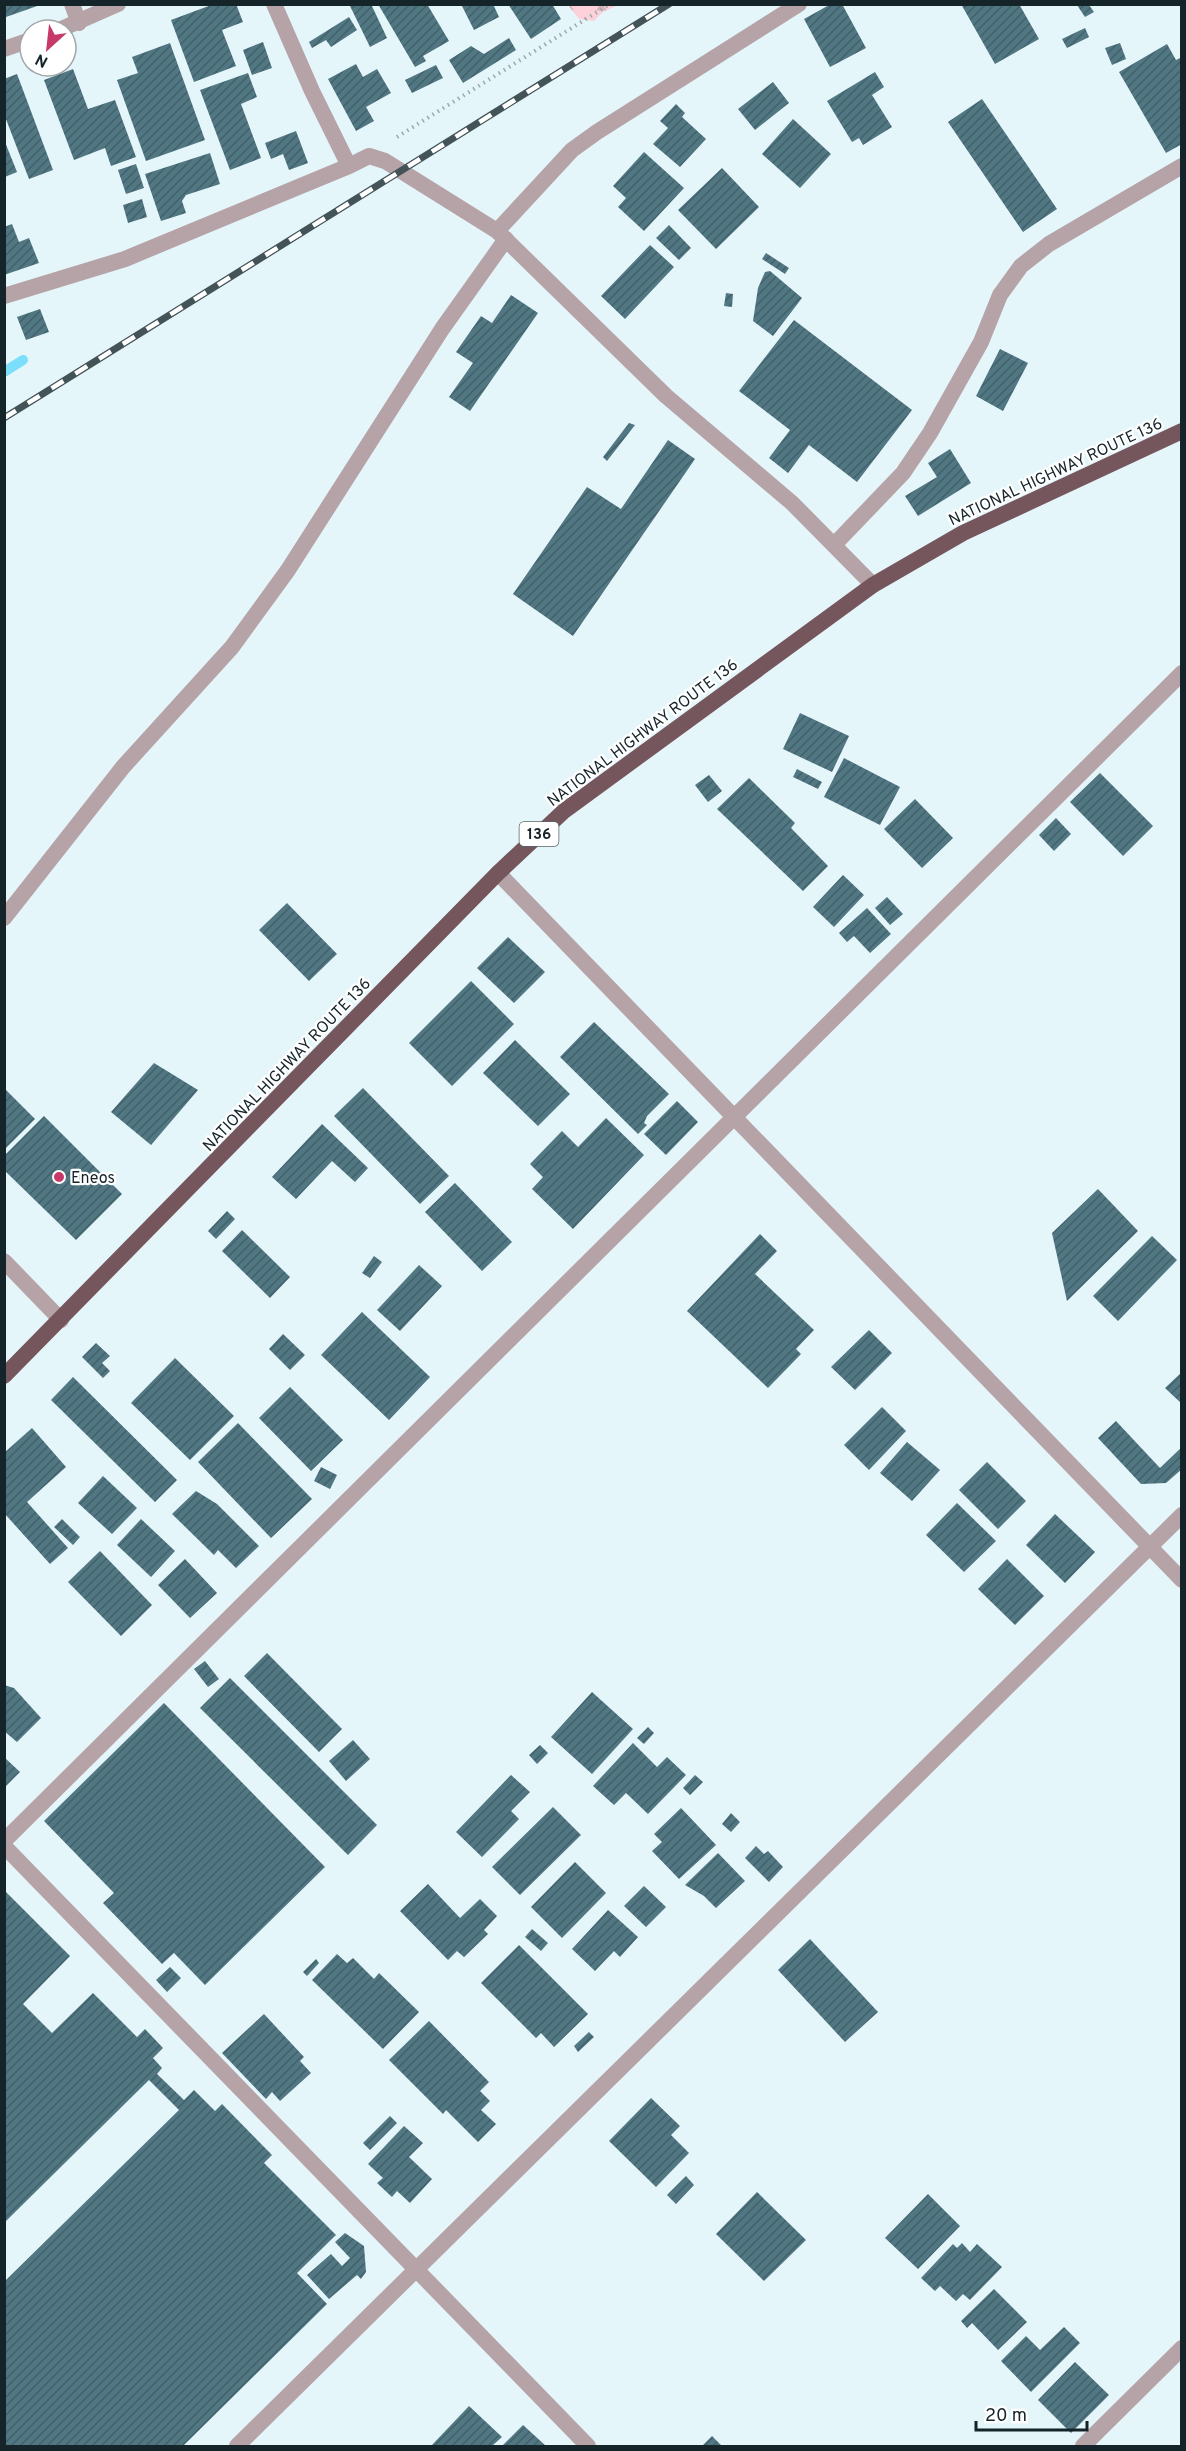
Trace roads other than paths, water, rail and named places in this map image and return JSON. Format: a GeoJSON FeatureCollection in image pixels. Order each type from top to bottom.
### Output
{"type":"FeatureCollection","features":[{"type":"Feature","properties":{"kind":"highway","name":"NATIONAL HIGHWAY ROUTE 136"},"geometry":{"type":"LineString","coordinates":[[4,1376],[498,873],[564,811],[873,585],[963,533],[1182,431]]}},
{"type":"Feature","properties":{"kind":"street"},"geometry":{"type":"LineString","coordinates":[[72,4],[80,23],[118,4]]}},
{"type":"Feature","properties":{"kind":"street"},"geometry":{"type":"LineString","coordinates":[[274,4],[312,92],[349,166]]}},
{"type":"Feature","properties":{"kind":"street"},"geometry":{"type":"LineString","coordinates":[[4,918],[123,767],[232,647],[288,570],[502,235],[573,150],[588,138],[799,4]]}},
{"type":"Feature","properties":{"kind":"street"},"geometry":{"type":"LineString","coordinates":[[4,296],[125,259],[369,156],[385,161],[502,235],[666,396],[792,503],[873,585]]}},
{"type":"Feature","properties":{"kind":"street"},"geometry":{"type":"LineString","coordinates":[[834,545],[903,473],[930,433],[981,342],[1000,295],[1021,266],[1049,244],[1182,166]]}},
{"type":"Feature","properties":{"kind":"street"},"geometry":{"type":"LineString","coordinates":[[4,1841],[1182,673]]}},
{"type":"Feature","properties":{"kind":"street"},"geometry":{"type":"LineString","coordinates":[[498,873],[1148,1548],[1182,1580]]}},
{"type":"Feature","properties":{"kind":"street"},"geometry":{"type":"LineString","coordinates":[[4,1261],[61,1320]]}},
{"type":"Feature","properties":{"kind":"street"},"geometry":{"type":"LineString","coordinates":[[237,2446],[1182,1515]]}},
{"type":"Feature","properties":{"kind":"street"},"geometry":{"type":"LineString","coordinates":[[4,1846],[588,2446]]}},
{"type":"Feature","properties":{"kind":"street"},"geometry":{"type":"LineString","coordinates":[[1083,2446],[1182,2348]]}},
{"type":"Feature","properties":{"kind":"waterway"},"geometry":{"type":"LineString","coordinates":[[4,372],[23,360]]}},
{"type":"Feature","properties":{"kind":"railway"},"geometry":{"type":"LineString","coordinates":[[4,418],[669,4]]}},
{"type":"Feature","properties":{"kind":"place","name":"Eneos"},"geometry":{"type":"Point","coordinates":[59,1177]}}]}
